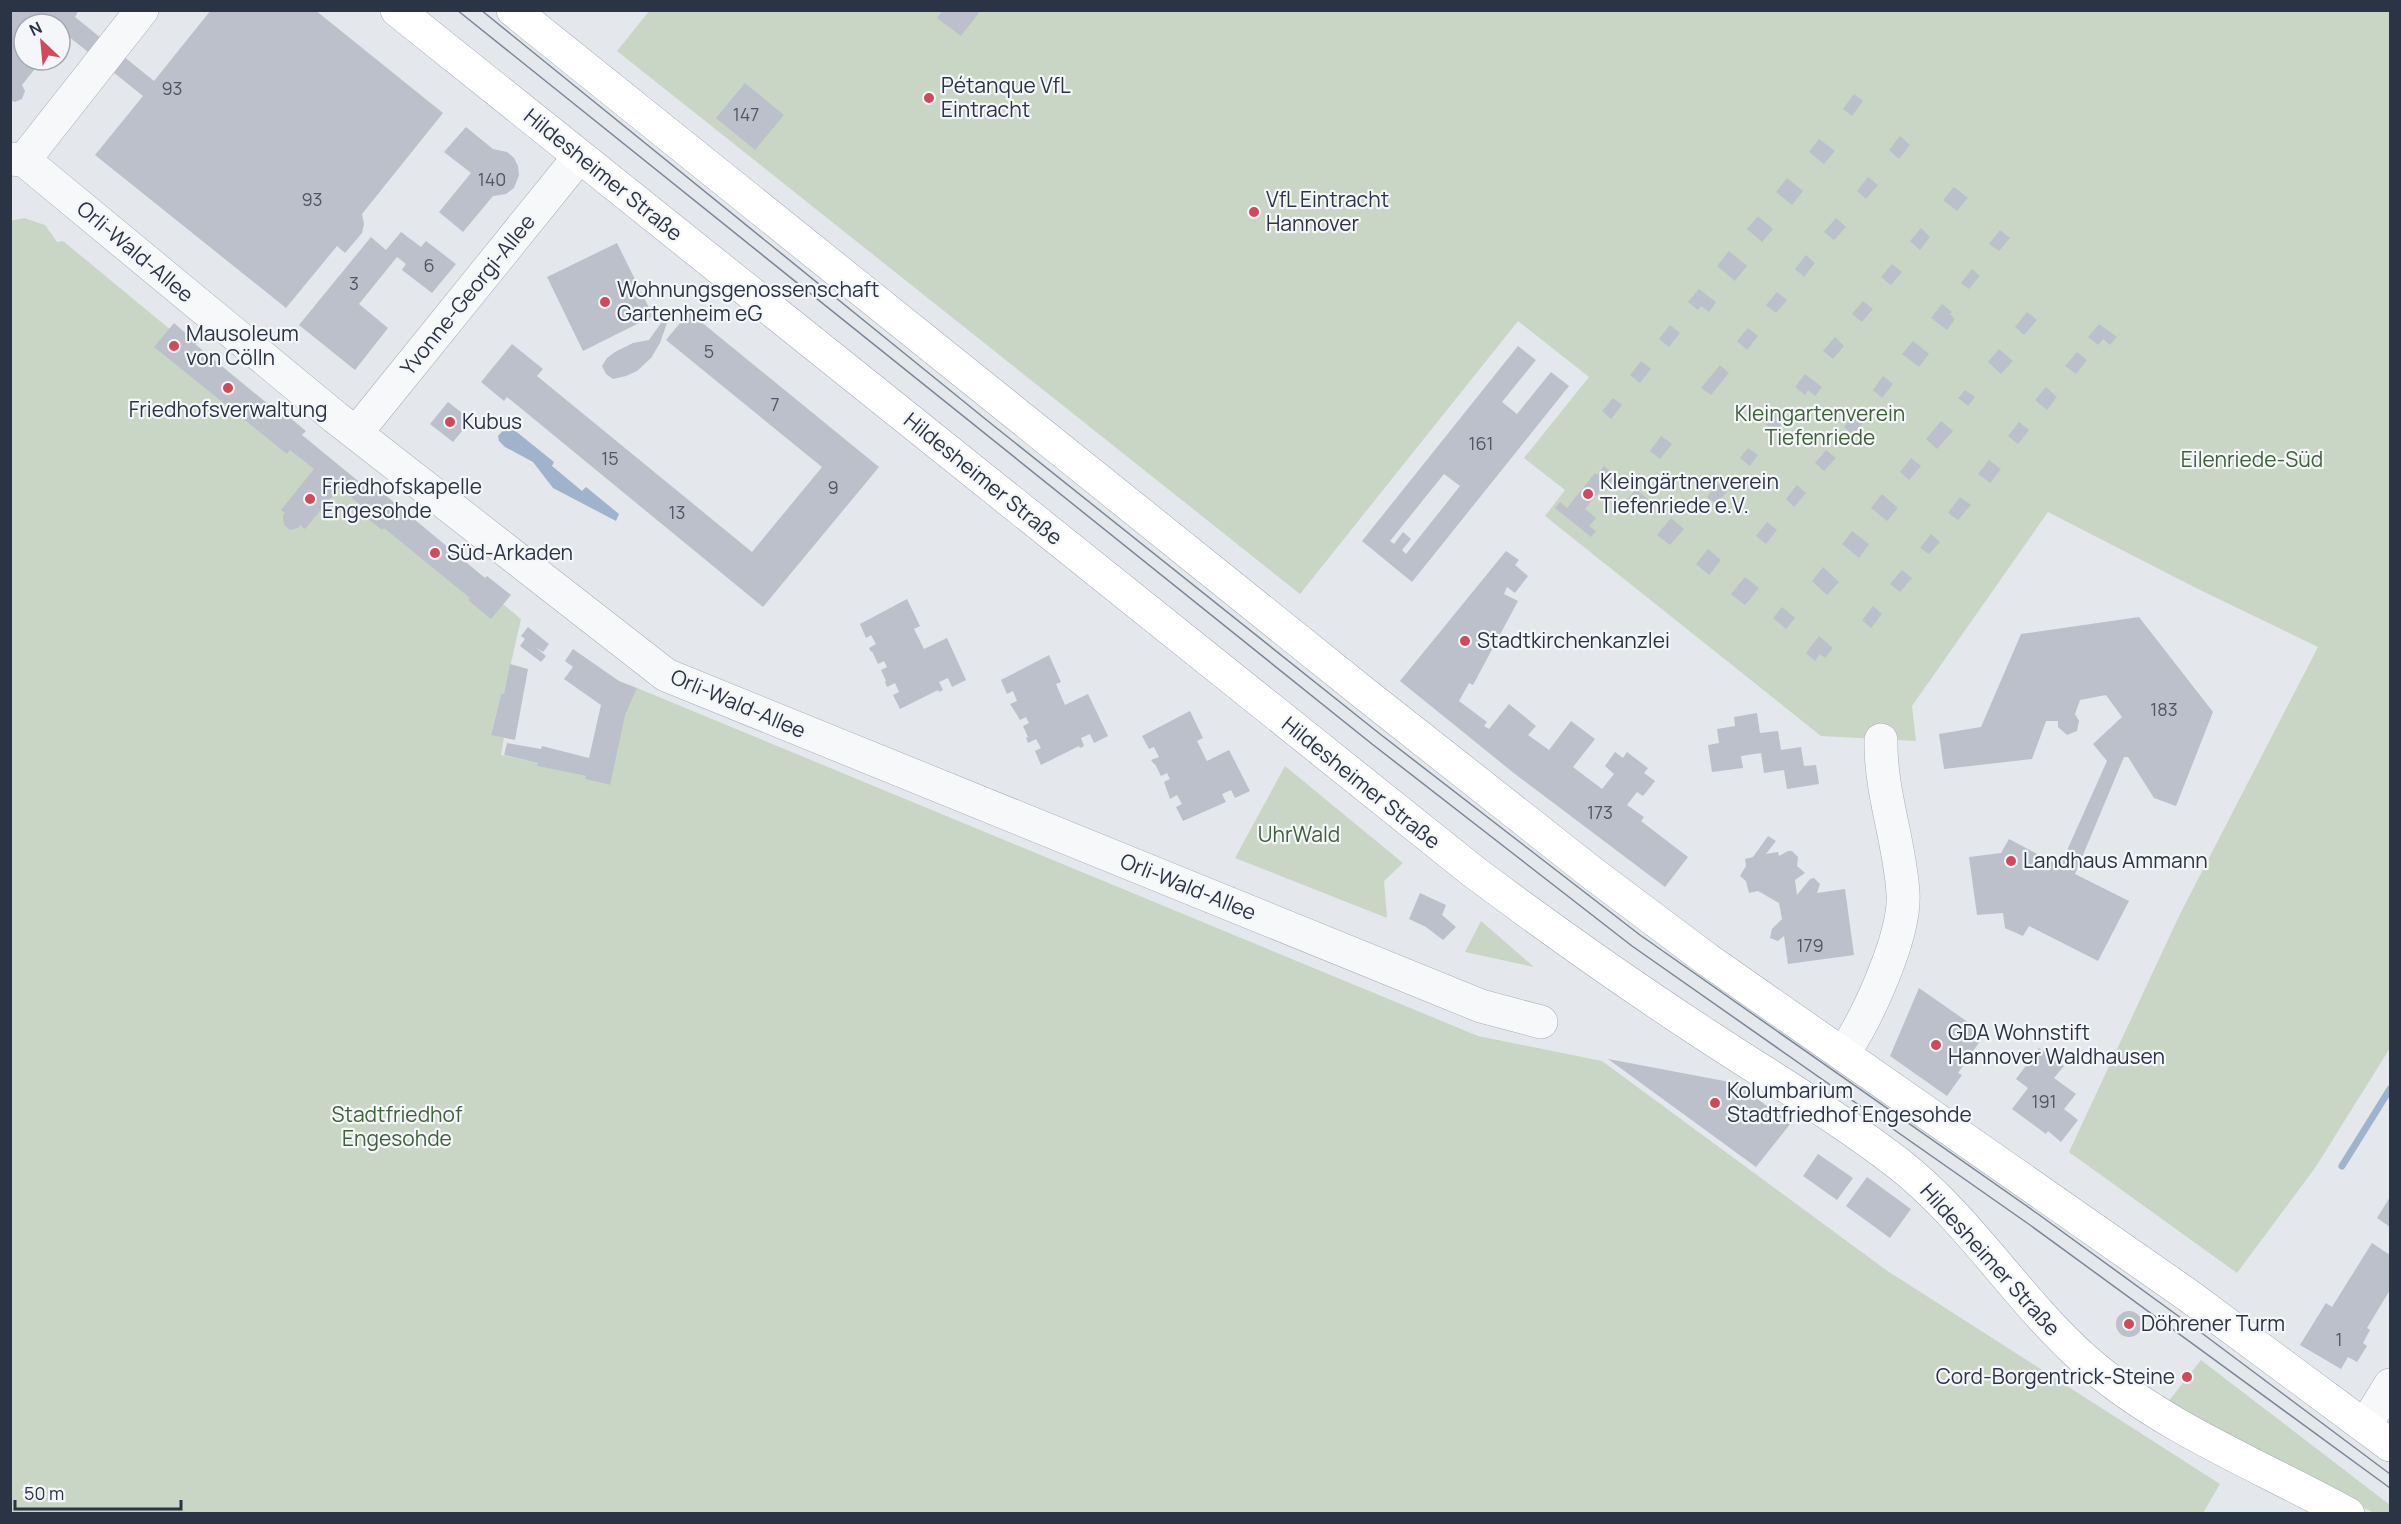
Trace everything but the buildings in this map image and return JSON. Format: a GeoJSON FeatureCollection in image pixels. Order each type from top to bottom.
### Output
{"type":"FeatureCollection","features":[{"type":"Feature","properties":{"kind":"main road","name":"Hildesheimer Straße"},"geometry":{"type":"LineString","coordinates":[[397,10],[1474,872],[1643,994],[1853,1131],[1902,1167],[1949,1210],[2062,1339],[2114,1384],[2144,1405],[2243,1461],[2296,1485],[2349,1514]]}},
{"type":"Feature","properties":{"kind":"main road"},"geometry":{"type":"LineString","coordinates":[[513,10],[1365,694],[1583,866],[1708,960],[2190,1296],[2391,1445]]}},
{"type":"Feature","properties":{"kind":"street"},"geometry":{"type":"LineString","coordinates":[[17,159],[142,10]]}},
{"type":"Feature","properties":{"kind":"street","name":"Yvonne-Georgi-Allee"},"geometry":{"type":"LineString","coordinates":[[356,433],[579,157]]}},
{"type":"Feature","properties":{"kind":"street","name":"Orli-Wald-Allee"},"geometry":{"type":"LineString","coordinates":[[17,159],[356,433],[666,675],[1481,1006],[1541,1022]]}},
{"type":"Feature","properties":{"kind":"street"},"geometry":{"type":"LineString","coordinates":[[1843,1054],[1856,1035],[1870,1007],[1902,918],[1904,892],[1880,762],[1881,740]]}},
{"type":"Feature","properties":{"kind":"street"},"geometry":{"type":"LineString","coordinates":[[2365,1426],[2391,1385]]}},
{"type":"Feature","properties":{"kind":"green space"},"geometry":{"type":"Polygon","coordinates":[[[650,10],[2390,11],[2390,1048],[2315,1168],[2237,1273],[2069,1152],[2180,914],[2318,647],[2048,512],[1912,706],[1916,741],[1821,736],[1545,516],[1565,490],[1524,458],[1589,377],[1518,321],[1300,594],[617,51],[650,10]]]}},
{"type":"Feature","properties":{"kind":"green space","name":"Stadtfriedhof Engesohde"},"geometry":{"type":"Polygon","coordinates":[[[24,218],[45,225],[57,242],[63,241],[521,619],[504,694],[501,694],[491,734],[504,738],[501,755],[538,763],[538,766],[586,776],[586,779],[609,785],[625,716],[637,688],[1478,1036],[1602,1061],[1886,1270],[2220,1484],[2203,1513],[11,1513],[10,221],[24,218]]]}},
{"type":"Feature","properties":{"kind":"green space","name":"UhrWald"},"geometry":{"type":"Polygon","coordinates":[[[1285,766],[1403,863],[1384,881],[1387,918],[1235,858],[1285,766]]]}},
{"type":"Feature","properties":{"kind":"green space"},"geometry":{"type":"Polygon","coordinates":[[[1481,921],[1534,967],[1465,952],[1481,921]]]}},
{"type":"Feature","properties":{"kind":"green space"},"geometry":{"type":"Polygon","coordinates":[[[2201,1360],[2390,1505],[2390,1513],[2374,1513],[2164,1407],[2201,1360]]]}},
{"type":"Feature","properties":{"kind":"water"},"geometry":{"type":"Polygon","coordinates":[[[508,425],[554,462],[552,466],[582,491],[586,487],[619,514],[616,521],[553,488],[533,462],[505,447],[499,441],[498,436],[508,425]]]}},
{"type":"Feature","properties":{"kind":"waterway"},"geometry":{"type":"LineString","coordinates":[[2342,1166],[2390,1089]]}},
{"type":"Feature","properties":{"kind":"tram line"},"geometry":{"type":"LineString","coordinates":[[457,10],[1372,744],[1632,946],[2030,1225],[2390,1488]]}},
{"type":"Feature","properties":{"kind":"tram line"},"geometry":{"type":"LineString","coordinates":[[481,10],[994,426],[1380,734],[1640,935],[2038,1214],[2390,1474]]}},
{"type":"Feature","properties":{"kind":"place","name":"Pétanque VfL Eintracht"},"geometry":{"type":"Point","coordinates":[929,98]}},
{"type":"Feature","properties":{"kind":"place","name":"VfL Eintracht Hannover"},"geometry":{"type":"Point","coordinates":[1254,212]}},
{"type":"Feature","properties":{"kind":"place","name":"Wohnungsgenossenschaft Gartenheim eG"},"geometry":{"type":"Point","coordinates":[605,302]}},
{"type":"Feature","properties":{"kind":"place","name":"Mausoleum von Cölln"},"geometry":{"type":"Point","coordinates":[174,346]}},
{"type":"Feature","properties":{"kind":"place","name":"Friedhofsverwaltung"},"geometry":{"type":"Point","coordinates":[228,388]}},
{"type":"Feature","properties":{"kind":"place","name":"Kubus"},"geometry":{"type":"Point","coordinates":[450,422]}},
{"type":"Feature","properties":{"kind":"place","name":"Kleingärtnerverein Tiefenriede e.V."},"geometry":{"type":"Point","coordinates":[1588,494]}},
{"type":"Feature","properties":{"kind":"place","name":"Friedhofskapelle Engesohde"},"geometry":{"type":"Point","coordinates":[310,499]}},
{"type":"Feature","properties":{"kind":"place","name":"Süd-Arkaden"},"geometry":{"type":"Point","coordinates":[435,553]}},
{"type":"Feature","properties":{"kind":"place","name":"Stadtkirchenkanzlei"},"geometry":{"type":"Point","coordinates":[1465,641]}},
{"type":"Feature","properties":{"kind":"place","name":"Landhaus Ammann"},"geometry":{"type":"Point","coordinates":[2011,861]}},
{"type":"Feature","properties":{"kind":"place","name":"GDA Wohnstift Hannover Waldhausen"},"geometry":{"type":"Point","coordinates":[1936,1045]}},
{"type":"Feature","properties":{"kind":"place","name":"Kolumbarium Stadtfriedhof Engesohde"},"geometry":{"type":"Point","coordinates":[1715,1103]}},
{"type":"Feature","properties":{"kind":"place","name":"Döhrener Turm"},"geometry":{"type":"Point","coordinates":[2129,1324]}},
{"type":"Feature","properties":{"kind":"place","name":"Cord-Borgentrick-Steine"},"geometry":{"type":"Point","coordinates":[2187,1377]}},
{"type":"Feature","properties":{"kind":"park label","name":"Kleingartenverein Tiefenriede"},"geometry":{"type":"Point","coordinates":[1820,426]}},
{"type":"Feature","properties":{"kind":"park label","name":"Eilenriede-Süd"},"geometry":{"type":"Point","coordinates":[2252,460]}}]}
